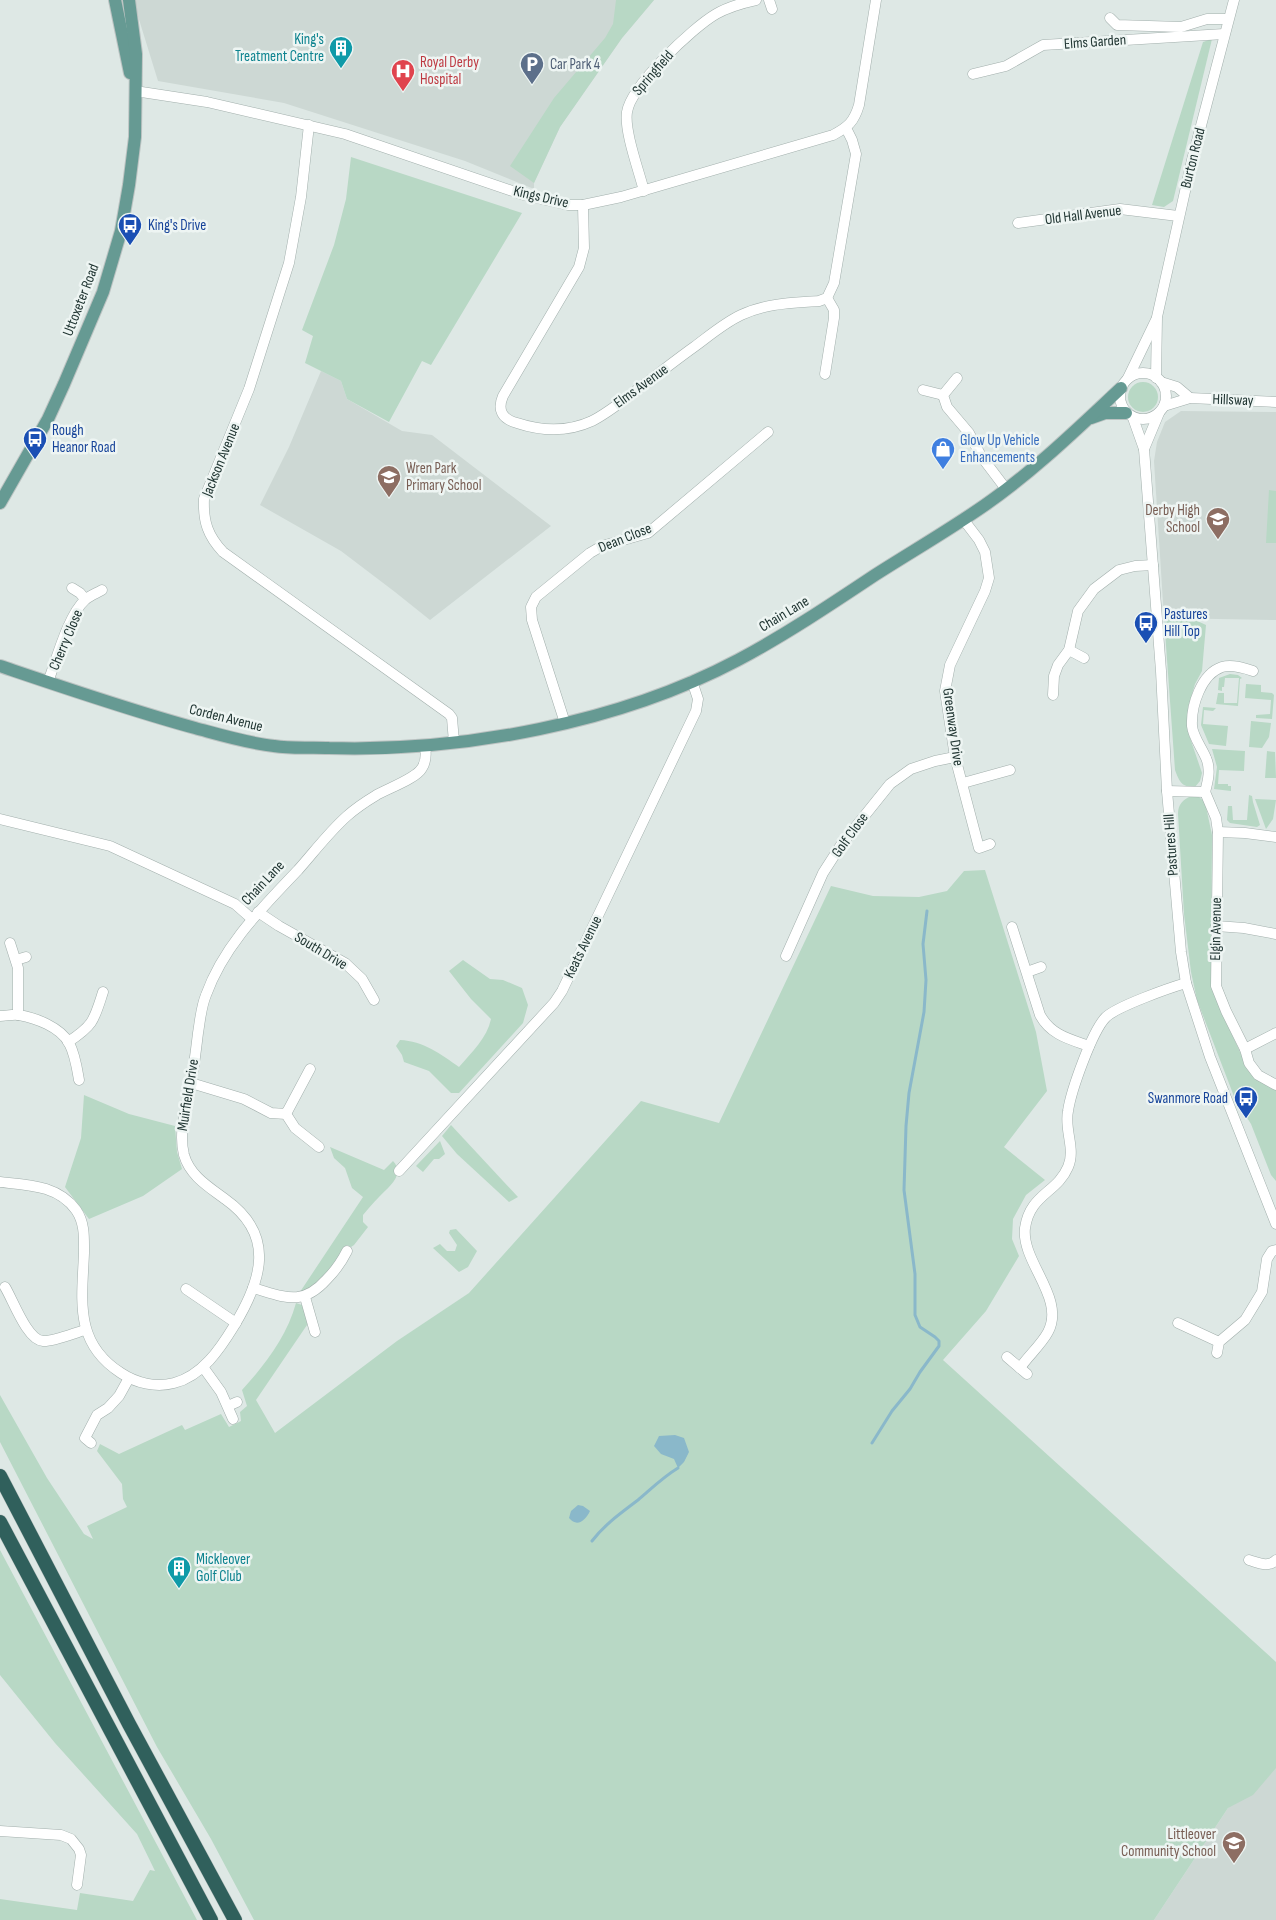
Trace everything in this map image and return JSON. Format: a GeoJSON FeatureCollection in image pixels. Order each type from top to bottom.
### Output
{"type":"FeatureCollection","features":[{"type":"Feature","properties":{"kind":"highway"},"geometry":{"type":"LineString","coordinates":[[0,1476],[129,1724],[235,1920]]}},
{"type":"Feature","properties":{"kind":"highway"},"geometry":{"type":"LineString","coordinates":[[0,1522],[212,1920]]}},
{"type":"Feature","properties":{"kind":"main road"},"geometry":{"type":"LineString","coordinates":[[115,0],[135,91]]}},
{"type":"Feature","properties":{"kind":"main road"},"geometry":{"type":"LineString","coordinates":[[129,0],[136,54],[135,91]]}},
{"type":"Feature","properties":{"kind":"main road","name":"Uttoxeter Road"},"geometry":{"type":"LineString","coordinates":[[0,504],[30,453],[56,402],[84,338],[113,262],[126,208],[129,185],[135,138],[135,91]]}},
{"type":"Feature","properties":{"kind":"main road","name":"Chain Lane"},"geometry":{"type":"LineString","coordinates":[[454,742],[565,723],[625,706],[692,681],[736,661],[781,636],[963,519],[1006,489],[1038,464],[1124,383]]}},
{"type":"Feature","properties":{"kind":"main road","name":"Chain Lane"},"geometry":{"type":"LineString","coordinates":[[1086,420],[1105,413],[1130,416]]}},
{"type":"Feature","properties":{"kind":"main road","name":"Corden Avenue"},"geometry":{"type":"LineString","coordinates":[[0,666],[141,714],[220,735],[275,746],[383,749],[454,742]]}},
{"type":"Feature","properties":{"kind":"street","name":"Springfield"},"geometry":{"type":"LineString","coordinates":[[644,191],[626,123],[630,100],[647,78],[690,34],[722,12],[756,0]]}},
{"type":"Feature","properties":{"kind":"street"},"geometry":{"type":"LineString","coordinates":[[825,374],[834,318],[834,310],[827,298],[834,283],[856,154],[846,128],[856,117],[860,105],[876,0]]}},
{"type":"Feature","properties":{"kind":"street","name":"Burton Road"},"geometry":{"type":"LineString","coordinates":[[1159,380],[1157,317],[1178,216],[1234,0]]}},
{"type":"Feature","properties":{"kind":"street"},"geometry":{"type":"LineString","coordinates":[[1110,18],[1118,25],[1166,27],[1181,26],[1207,19],[1228,19]]}},
{"type":"Feature","properties":{"kind":"street","name":"Elms Garden"},"geometry":{"type":"LineString","coordinates":[[973,74],[1006,66],[1043,45],[1224,34]]}},
{"type":"Feature","properties":{"kind":"street","name":"Kings Drive"},"geometry":{"type":"LineString","coordinates":[[135,91],[207,102],[309,125],[363,140],[524,195],[558,204],[583,205],[614,199],[833,135],[846,128]]}},
{"type":"Feature","properties":{"kind":"street","name":"Jackson Avenue"},"geometry":{"type":"LineString","coordinates":[[309,125],[301,197],[289,263],[249,388],[204,499],[203,514],[206,528],[213,541],[223,552],[449,714],[452,718],[454,742]]}},
{"type":"Feature","properties":{"kind":"street","name":"Elms Avenue"},"geometry":{"type":"LineString","coordinates":[[583,205],[584,248],[582,261],[500,401],[501,413],[512,422],[535,429],[561,429],[592,421],[742,314],[766,306],[819,301],[827,298]]}},
{"type":"Feature","properties":{"kind":"street","name":"Old Hall Avenue"},"geometry":{"type":"LineString","coordinates":[[1018,224],[1120,209],[1178,216]]}},
{"type":"Feature","properties":{"kind":"street","name":"Burton Road"},"geometry":{"type":"LineString","coordinates":[[1124,383],[1157,317]]}},
{"type":"Feature","properties":{"kind":"street"},"geometry":{"type":"LineString","coordinates":[[1144,373],[1159,380],[1164,388],[1166,397],[1162,409],[1151,418],[1142,420],[1130,416],[1120,402],[1124,383],[1136,374],[1144,373]]}},
{"type":"Feature","properties":{"kind":"street"},"geometry":{"type":"LineString","coordinates":[[943,395],[957,378]]}},
{"type":"Feature","properties":{"kind":"street","name":"Hillsway"},"geometry":{"type":"LineString","coordinates":[[1159,380],[1177,388],[1190,398]]}},
{"type":"Feature","properties":{"kind":"street"},"geometry":{"type":"LineString","coordinates":[[923,390],[943,395]]}},
{"type":"Feature","properties":{"kind":"street"},"geometry":{"type":"LineString","coordinates":[[943,395],[947,406],[969,433],[981,456],[1006,489]]}},
{"type":"Feature","properties":{"kind":"street","name":"Hillsway"},"geometry":{"type":"LineString","coordinates":[[1162,409],[1190,398],[1276,402]]}},
{"type":"Feature","properties":{"kind":"street","name":"Pastures Hill"},"geometry":{"type":"LineString","coordinates":[[1144,450],[1162,409]]}},
{"type":"Feature","properties":{"kind":"street","name":"Pastures Hill"},"geometry":{"type":"LineString","coordinates":[[1130,416],[1144,450],[1177,923],[1186,983],[1210,1057],[1272,1204],[1276,1224]]}},
{"type":"Feature","properties":{"kind":"street","name":"Dean Close"},"geometry":{"type":"LineString","coordinates":[[565,723],[532,620],[532,607],[536,597],[590,553],[602,546],[648,533],[768,432]]}},
{"type":"Feature","properties":{"kind":"street","name":"Greenway Drive"},"geometry":{"type":"LineString","coordinates":[[963,519],[985,552],[988,578],[985,591],[950,665],[945,691],[955,758],[979,848],[990,844]]}},
{"type":"Feature","properties":{"kind":"street"},"geometry":{"type":"LineString","coordinates":[[1053,695],[1054,676],[1058,664],[1069,650],[1078,611],[1094,590],[1119,570],[1135,566],[1153,565]]}},
{"type":"Feature","properties":{"kind":"street","name":"Cherry Close"},"geometry":{"type":"LineString","coordinates":[[72,588],[85,599]]}},
{"type":"Feature","properties":{"kind":"street","name":"Cherry Close"},"geometry":{"type":"LineString","coordinates":[[48,682],[66,632],[77,609],[85,599],[102,590]]}},
{"type":"Feature","properties":{"kind":"street"},"geometry":{"type":"LineString","coordinates":[[1069,650],[1084,658]]}},
{"type":"Feature","properties":{"kind":"street"},"geometry":{"type":"LineString","coordinates":[[1167,791],[1206,792],[1209,770],[1207,759],[1192,727],[1195,702],[1208,678],[1224,666],[1239,667],[1253,671]]}},
{"type":"Feature","properties":{"kind":"street","name":"Keats Avenue"},"geometry":{"type":"LineString","coordinates":[[399,1172],[554,1003],[562,991],[696,711],[698,699],[692,681]]}},
{"type":"Feature","properties":{"kind":"street","name":"Chain Lane"},"geometry":{"type":"LineString","coordinates":[[0,819],[110,846],[235,904],[255,916],[347,816],[372,798],[413,776],[422,768],[426,754],[425,746]]}},
{"type":"Feature","properties":{"kind":"street","name":"Golf Close"},"geometry":{"type":"LineString","coordinates":[[786,956],[823,873],[841,845],[890,784],[911,769],[935,761],[955,758]]}},
{"type":"Feature","properties":{"kind":"street"},"geometry":{"type":"LineString","coordinates":[[963,784],[1010,770]]}},
{"type":"Feature","properties":{"kind":"street","name":"Elgin Avenue"},"geometry":{"type":"LineString","coordinates":[[1206,792],[1216,818],[1218,832],[1216,986],[1245,1049],[1249,1063],[1254,1071],[1264,1080],[1276,1085]]}},
{"type":"Feature","properties":{"kind":"street"},"geometry":{"type":"LineString","coordinates":[[1218,832],[1276,837]]}},
{"type":"Feature","properties":{"kind":"street","name":"South Drive"},"geometry":{"type":"LineString","coordinates":[[255,916],[279,926],[345,963],[362,979],[374,1000]]}},
{"type":"Feature","properties":{"kind":"street","name":"Muirfield Drive"},"geometry":{"type":"LineString","coordinates":[[0,1182],[32,1186],[59,1194],[70,1203],[80,1217],[84,1231],[82,1308],[85,1330],[98,1354],[111,1367],[129,1378],[142,1383],[174,1383],[188,1377],[213,1357],[236,1323],[253,1288],[260,1259],[254,1231],[248,1219],[195,1175],[184,1155],[182,1128],[204,998],[217,968],[231,945],[255,916]]}},
{"type":"Feature","properties":{"kind":"street"},"geometry":{"type":"LineString","coordinates":[[1216,926],[1244,928],[1276,934]]}},
{"type":"Feature","properties":{"kind":"street"},"geometry":{"type":"LineString","coordinates":[[1012,927],[1040,1015],[1046,1025],[1062,1036],[1090,1046]]}},
{"type":"Feature","properties":{"kind":"street"},"geometry":{"type":"LineString","coordinates":[[10,943],[21,959],[18,968],[18,1015]]}},
{"type":"Feature","properties":{"kind":"street"},"geometry":{"type":"LineString","coordinates":[[1027,972],[1041,967]]}},
{"type":"Feature","properties":{"kind":"street"},"geometry":{"type":"LineString","coordinates":[[1007,1357],[1023,1371],[1048,1332],[1052,1316],[1051,1303],[1026,1244],[1025,1229],[1029,1214],[1037,1200],[1061,1179],[1068,1168],[1071,1157],[1071,1144],[1068,1112],[1090,1046],[1099,1027],[1110,1014],[1171,987],[1186,983]]}},
{"type":"Feature","properties":{"kind":"street"},"geometry":{"type":"LineString","coordinates":[[68,1042],[86,1029],[94,1020],[103,992]]}},
{"type":"Feature","properties":{"kind":"street"},"geometry":{"type":"LineString","coordinates":[[0,1016],[18,1015],[44,1023],[55,1030],[68,1042],[75,1059],[79,1080]]}},
{"type":"Feature","properties":{"kind":"street"},"geometry":{"type":"LineString","coordinates":[[1245,1049],[1276,1033]]}},
{"type":"Feature","properties":{"kind":"street"},"geometry":{"type":"LineString","coordinates":[[286,1114],[310,1069]]}},
{"type":"Feature","properties":{"kind":"street"},"geometry":{"type":"LineString","coordinates":[[191,1082],[244,1099],[271,1114],[286,1114]]}},
{"type":"Feature","properties":{"kind":"street"},"geometry":{"type":"LineString","coordinates":[[286,1114],[295,1128],[320,1147]]}},
{"type":"Feature","properties":{"kind":"street"},"geometry":{"type":"LineString","coordinates":[[1217,1353],[1219,1342],[1245,1320],[1250,1313],[1262,1292],[1267,1259],[1276,1250]]}},
{"type":"Feature","properties":{"kind":"street"},"geometry":{"type":"LineString","coordinates":[[253,1288],[284,1297],[305,1297],[318,1290],[340,1267],[347,1251]]}},
{"type":"Feature","properties":{"kind":"street"},"geometry":{"type":"LineString","coordinates":[[5,1287],[16,1297],[29,1332],[38,1340],[45,1341],[85,1330]]}},
{"type":"Feature","properties":{"kind":"street"},"geometry":{"type":"LineString","coordinates":[[186,1290],[236,1323]]}},
{"type":"Feature","properties":{"kind":"street"},"geometry":{"type":"LineString","coordinates":[[305,1297],[315,1332]]}},
{"type":"Feature","properties":{"kind":"street"},"geometry":{"type":"LineString","coordinates":[[1178,1323],[1219,1342]]}},
{"type":"Feature","properties":{"kind":"street"},"geometry":{"type":"LineString","coordinates":[[203,1366],[232,1404],[233,1419]]}},
{"type":"Feature","properties":{"kind":"street"},"geometry":{"type":"LineString","coordinates":[[91,1443],[85,1438],[94,1420],[119,1396],[129,1378]]}},
{"type":"Feature","properties":{"kind":"street"},"geometry":{"type":"LineString","coordinates":[[1249,1560],[1264,1565],[1270,1565],[1276,1560]]}},
{"type":"Feature","properties":{"kind":"street"},"geometry":{"type":"LineString","coordinates":[[0,1831],[61,1835],[71,1840],[79,1849],[81,1855],[77,1885]]}},
{"type":"Feature","properties":{"kind":"shaded area","name":"Royal Derby Hospital"},"geometry":{"type":"Polygon","coordinates":[[[133,0],[654,0],[622,38],[560,127],[534,183],[534,189],[465,161],[284,103],[158,81],[133,0]]]}},
{"type":"Feature","properties":{"kind":"shaded area","name":"Wren Park Primary School"},"geometry":{"type":"Polygon","coordinates":[[[321,371],[341,381],[347,399],[402,431],[432,435],[551,526],[430,620],[341,551],[260,505],[289,447],[321,371]]]}},
{"type":"Feature","properties":{"kind":"shaded area","name":"Derby High School"},"geometry":{"type":"Polygon","coordinates":[[[1181,411],[1276,412],[1276,620],[1164,618],[1154,461],[1157,442],[1165,422],[1181,411]]]}},
{"type":"Feature","properties":{"kind":"shaded area","name":"Littleover Community School"},"geometry":{"type":"Polygon","coordinates":[[[1276,1751],[1276,1920],[1154,1920],[1228,1808],[1276,1751]]]}},
{"type":"Feature","properties":{"kind":"green space"},"geometry":{"type":"Polygon","coordinates":[[[616,0],[654,0],[622,38],[560,127],[534,183],[510,166],[554,98],[605,38],[613,24],[616,0]]]}},
{"type":"Feature","properties":{"kind":"green space"},"geometry":{"type":"Polygon","coordinates":[[[1212,39],[1173,201],[1164,207],[1152,205],[1203,42],[1212,39]]]}},
{"type":"Feature","properties":{"kind":"green space"},"geometry":{"type":"Polygon","coordinates":[[[351,157],[522,213],[431,365],[422,361],[389,422],[347,399],[341,381],[305,363],[313,336],[302,330],[334,245],[346,199],[351,157]]]}},
{"type":"Feature","properties":{"kind":"green space"},"geometry":{"type":"Polygon","coordinates":[[[1143,382],[1154,386],[1158,397],[1154,408],[1143,412],[1132,408],[1128,397],[1132,386],[1143,382]]]}},
{"type":"Feature","properties":{"kind":"green space"},"geometry":{"type":"Polygon","coordinates":[[[1269,490],[1276,491],[1276,543],[1266,543],[1269,490]]]}},
{"type":"Feature","properties":{"kind":"green space"},"geometry":{"type":"Polygon","coordinates":[[[1164,618],[1193,619],[1206,625],[1202,671],[1195,684],[1188,708],[1188,732],[1202,773],[1200,781],[1195,787],[1184,785],[1175,770],[1164,618]]]}},
{"type":"Feature","properties":{"kind":"green space"},"geometry":{"type":"Polygon","coordinates":[[[1230,674],[1238,675],[1242,678],[1240,679],[1238,706],[1216,704],[1218,693],[1224,693],[1224,703],[1237,703],[1239,678],[1225,678],[1222,691],[1218,690],[1219,678],[1230,674]]]}},
{"type":"Feature","properties":{"kind":"green space"},"geometry":{"type":"Polygon","coordinates":[[[1246,684],[1261,685],[1261,692],[1274,695],[1272,719],[1256,718],[1256,715],[1270,714],[1271,700],[1245,698],[1246,684]]]}},
{"type":"Feature","properties":{"kind":"green space"},"geometry":{"type":"Polygon","coordinates":[[[1203,707],[1216,708],[1213,711],[1204,710],[1203,724],[1228,726],[1226,746],[1209,744],[1201,725],[1203,707]]]}},
{"type":"Feature","properties":{"kind":"green space"},"geometry":{"type":"Polygon","coordinates":[[[1251,721],[1271,723],[1269,737],[1262,748],[1249,747],[1251,721]]]}},
{"type":"Feature","properties":{"kind":"green space"},"geometry":{"type":"Polygon","coordinates":[[[1212,749],[1245,751],[1244,771],[1219,770],[1218,784],[1228,784],[1228,786],[1231,786],[1231,791],[1214,789],[1217,767],[1212,749]]]}},
{"type":"Feature","properties":{"kind":"green space"},"geometry":{"type":"Polygon","coordinates":[[[1267,751],[1275,752],[1276,778],[1265,778],[1267,751]]]}},
{"type":"Feature","properties":{"kind":"green space"},"geometry":{"type":"Polygon","coordinates":[[[1249,795],[1252,796],[1260,825],[1257,827],[1230,823],[1227,820],[1228,806],[1232,806],[1233,820],[1247,820],[1249,795]]]}},
{"type":"Feature","properties":{"kind":"green space"},"geometry":{"type":"Polygon","coordinates":[[[1191,796],[1199,797],[1205,802],[1212,835],[1211,986],[1248,1069],[1258,1080],[1276,1089],[1276,1181],[1271,1175],[1251,1124],[1235,1099],[1197,1000],[1191,972],[1184,914],[1178,814],[1182,803],[1191,796]]]}},
{"type":"Feature","properties":{"kind":"green space"},"geometry":{"type":"Polygon","coordinates":[[[1255,799],[1276,800],[1273,819],[1266,829],[1255,799]]]}},
{"type":"Feature","properties":{"kind":"green space"},"geometry":{"type":"Polygon","coordinates":[[[985,870],[1036,1032],[1047,1091],[1004,1147],[1045,1180],[1026,1195],[1013,1219],[1012,1239],[1019,1256],[986,1311],[943,1360],[1276,1662],[1276,1768],[1253,1795],[1228,1808],[1154,1920],[254,1920],[211,1839],[157,1747],[0,1442],[0,1395],[47,1478],[84,1534],[93,1539],[87,1526],[127,1507],[123,1499],[122,1484],[97,1451],[100,1444],[119,1454],[182,1425],[185,1430],[221,1414],[229,1427],[241,1421],[240,1412],[247,1406],[242,1390],[274,1350],[287,1327],[296,1303],[302,1305],[307,1315],[307,1325],[256,1400],[275,1433],[397,1341],[469,1293],[641,1101],[719,1123],[831,886],[873,896],[919,897],[947,891],[964,871],[985,870]]]}},
{"type":"Feature","properties":{"kind":"green space"},"geometry":{"type":"Polygon","coordinates":[[[463,960],[490,979],[503,980],[522,988],[528,1005],[523,1023],[459,1093],[451,1093],[429,1071],[404,1062],[396,1046],[400,1040],[416,1043],[438,1053],[459,1067],[478,1044],[486,1032],[491,1019],[471,999],[449,971],[463,960]]]}},
{"type":"Feature","properties":{"kind":"green space"},"geometry":{"type":"Polygon","coordinates":[[[84,1095],[129,1114],[175,1126],[177,1152],[182,1169],[143,1196],[89,1219],[65,1187],[81,1138],[84,1095]]]}},
{"type":"Feature","properties":{"kind":"green space"},"geometry":{"type":"Polygon","coordinates":[[[451,1125],[518,1197],[509,1202],[457,1154],[442,1136],[451,1125]]]}},
{"type":"Feature","properties":{"kind":"green space"},"geometry":{"type":"Polygon","coordinates":[[[440,1141],[445,1154],[439,1159],[434,1159],[423,1172],[416,1166],[440,1141]]]}},
{"type":"Feature","properties":{"kind":"green space"},"geometry":{"type":"Polygon","coordinates":[[[330,1147],[384,1170],[393,1161],[398,1171],[397,1176],[363,1215],[363,1222],[368,1227],[354,1245],[351,1247],[347,1245],[345,1247],[321,1283],[300,1292],[363,1197],[352,1188],[345,1168],[334,1158],[330,1147]]]}},
{"type":"Feature","properties":{"kind":"green space"},"geometry":{"type":"Polygon","coordinates":[[[456,1229],[477,1251],[468,1267],[459,1272],[433,1248],[440,1244],[447,1251],[455,1251],[457,1245],[449,1233],[450,1230],[456,1229]]]}},
{"type":"Feature","properties":{"kind":"green space"},"geometry":{"type":"Polygon","coordinates":[[[0,1550],[197,1920],[0,1920],[0,1899],[77,1910],[80,1893],[133,1901],[150,1870],[155,1871],[137,1834],[55,1743],[0,1675],[0,1550]]]}},
{"type":"Feature","properties":{"kind":"water"},"geometry":{"type":"Polygon","coordinates":[[[675,1435],[684,1438],[689,1452],[684,1462],[678,1468],[674,1459],[661,1454],[654,1446],[659,1436],[675,1435]]]}},
{"type":"Feature","properties":{"kind":"water"},"geometry":{"type":"Polygon","coordinates":[[[578,1505],[590,1511],[584,1520],[578,1523],[569,1518],[571,1511],[578,1505]]]}},
{"type":"Feature","properties":{"kind":"waterway"},"geometry":{"type":"LineString","coordinates":[[872,1443],[892,1411],[910,1389],[939,1346],[939,1341],[920,1327],[915,1315],[915,1274],[904,1190],[909,1093],[924,1012],[926,980],[923,944],[927,911]]}},
{"type":"Feature","properties":{"kind":"waterway"},"geometry":{"type":"LineString","coordinates":[[592,1541],[602,1529],[678,1468]]}},
{"type":"Feature","properties":{"kind":"place","name":"King's Treatment Centre"},"geometry":{"type":"Point","coordinates":[341,69]}},
{"type":"Feature","properties":{"kind":"place","name":"Car Park 4"},"geometry":{"type":"Point","coordinates":[532,85]}},
{"type":"Feature","properties":{"kind":"place","name":"Royal Derby Hospital"},"geometry":{"type":"Point","coordinates":[403,92]}},
{"type":"Feature","properties":{"kind":"place","name":"King's Drive"},"geometry":{"type":"Point","coordinates":[130,246]}},
{"type":"Feature","properties":{"kind":"place","name":"Rough Heanor Road"},"geometry":{"type":"Point","coordinates":[35,460]}},
{"type":"Feature","properties":{"kind":"place","name":"Glow Up Vehicle Enhancements"},"geometry":{"type":"Point","coordinates":[943,470]}},
{"type":"Feature","properties":{"kind":"place","name":"Wren Park Primary School"},"geometry":{"type":"Point","coordinates":[389,498]}},
{"type":"Feature","properties":{"kind":"place","name":"Derby High School"},"geometry":{"type":"Point","coordinates":[1218,540]}},
{"type":"Feature","properties":{"kind":"place","name":"Pastures Hill Top"},"geometry":{"type":"Point","coordinates":[1146,644]}},
{"type":"Feature","properties":{"kind":"place","name":"Swanmore Road"},"geometry":{"type":"Point","coordinates":[1246,1119]}},
{"type":"Feature","properties":{"kind":"place","name":"Mickleover Golf Club"},"geometry":{"type":"Point","coordinates":[179,1589]}},
{"type":"Feature","properties":{"kind":"place","name":"Littleover Community School"},"geometry":{"type":"Point","coordinates":[1234,1864]}}]}
